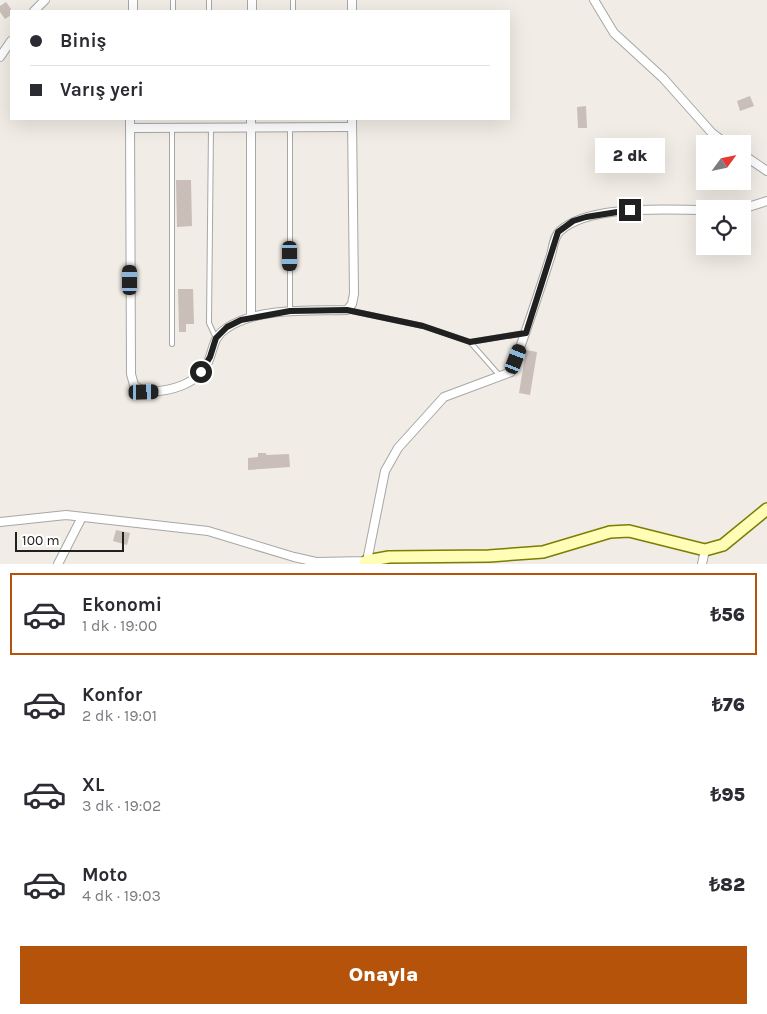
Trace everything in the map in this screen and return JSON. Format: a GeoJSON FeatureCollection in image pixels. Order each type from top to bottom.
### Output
{"type":"FeatureCollection","features":[{"type":"Feature","properties":{"kind":"street"},"geometry":{"type":"LineString","coordinates":[[35,10],[45,0]]}},
{"type":"Feature","properties":{"kind":"street"},"geometry":{"type":"LineString","coordinates":[[594,0],[614,33],[662,78],[715,135]]}},
{"type":"Feature","properties":{"kind":"street"},"geometry":{"type":"LineString","coordinates":[[0,57],[10,42]]}},
{"type":"Feature","properties":{"kind":"street"},"geometry":{"type":"LineString","coordinates":[[130,120],[130,374],[134,385],[144,392],[161,392],[187,383],[201,372],[206,365],[220,332],[234,323],[251,317],[290,311],[347,310],[352,304],[354,294],[352,120]]}},
{"type":"Feature","properties":{"kind":"street"},"geometry":{"type":"LineString","coordinates":[[251,120],[251,317]]}},
{"type":"Feature","properties":{"kind":"street"},"geometry":{"type":"LineString","coordinates":[[130,128],[352,127]]}},
{"type":"Feature","properties":{"kind":"street"},"geometry":{"type":"LineString","coordinates":[[751,160],[767,171]]}},
{"type":"Feature","properties":{"kind":"street"},"geometry":{"type":"LineString","coordinates":[[751,206],[767,201]]}},
{"type":"Feature","properties":{"kind":"street"},"geometry":{"type":"LineString","coordinates":[[366,563],[386,471],[398,448],[444,398],[511,372],[526,333],[558,232],[586,217],[630,210],[696,210]]}},
{"type":"Feature","properties":{"kind":"street"},"geometry":{"type":"LineString","coordinates":[[0,522],[66,515],[208,531],[294,558],[316,562],[366,563],[388,557],[490,556],[543,552],[610,532],[629,531],[705,550],[723,546],[767,509]]}},
{"type":"Feature","properties":{"kind":"street"},"geometry":{"type":"LineString","coordinates":[[58,564],[82,517]]}},
{"type":"Feature","properties":{"kind":"street"},"geometry":{"type":"LineString","coordinates":[[702,564],[705,550]]}},
{"type":"Feature","properties":{"kind":"lane"},"geometry":{"type":"LineString","coordinates":[[172,128],[172,344]]}},
{"type":"Feature","properties":{"kind":"lane"},"geometry":{"type":"LineString","coordinates":[[210,128],[209,323],[216,338]]}},
{"type":"Feature","properties":{"kind":"lane"},"geometry":{"type":"LineString","coordinates":[[290,128],[290,311]]}},
{"type":"Feature","properties":{"kind":"lane"},"geometry":{"type":"LineString","coordinates":[[347,310],[423,326],[470,342],[526,333]]}},
{"type":"Feature","properties":{"kind":"lane"},"geometry":{"type":"LineString","coordinates":[[470,342],[500,376]]}},
{"type":"Feature","properties":{"kind":"building"},"geometry":{"type":"Polygon","coordinates":[[[6,2],[11,9],[10,16],[5,19],[0,12],[0,6],[6,2]]]}},
{"type":"Feature","properties":{"kind":"building"},"geometry":{"type":"Polygon","coordinates":[[[750,96],[754,106],[740,111],[737,101],[750,96]]]}},
{"type":"Feature","properties":{"kind":"building"},"geometry":{"type":"Polygon","coordinates":[[[586,106],[587,128],[578,128],[577,107],[586,106]]]}},
{"type":"Feature","properties":{"kind":"building"},"geometry":{"type":"Polygon","coordinates":[[[176,180],[191,180],[192,226],[177,227],[176,180]]]}},
{"type":"Feature","properties":{"kind":"building"},"geometry":{"type":"Polygon","coordinates":[[[178,289],[193,289],[194,324],[186,324],[186,332],[179,332],[178,289]]]}},
{"type":"Feature","properties":{"kind":"building"},"geometry":{"type":"Polygon","coordinates":[[[526,350],[537,352],[530,395],[519,393],[526,350]]]}},
{"type":"Feature","properties":{"kind":"building"},"geometry":{"type":"Polygon","coordinates":[[[258,453],[266,453],[266,455],[289,454],[290,467],[248,470],[248,458],[258,457],[258,453]]]}},
{"type":"Feature","properties":{"kind":"building"},"geometry":{"type":"Polygon","coordinates":[[[116,530],[130,533],[127,545],[113,541],[116,530]]]}},
{"type":"Feature","properties":{"kind":"route"},"geometry":{"type":"LineString","coordinates":[[201,372],[210,357],[216,338],[227,327],[251,317],[290,311],[347,310],[423,326],[470,342],[526,333],[558,232],[573,221],[586,217],[630,210]]}}]}
